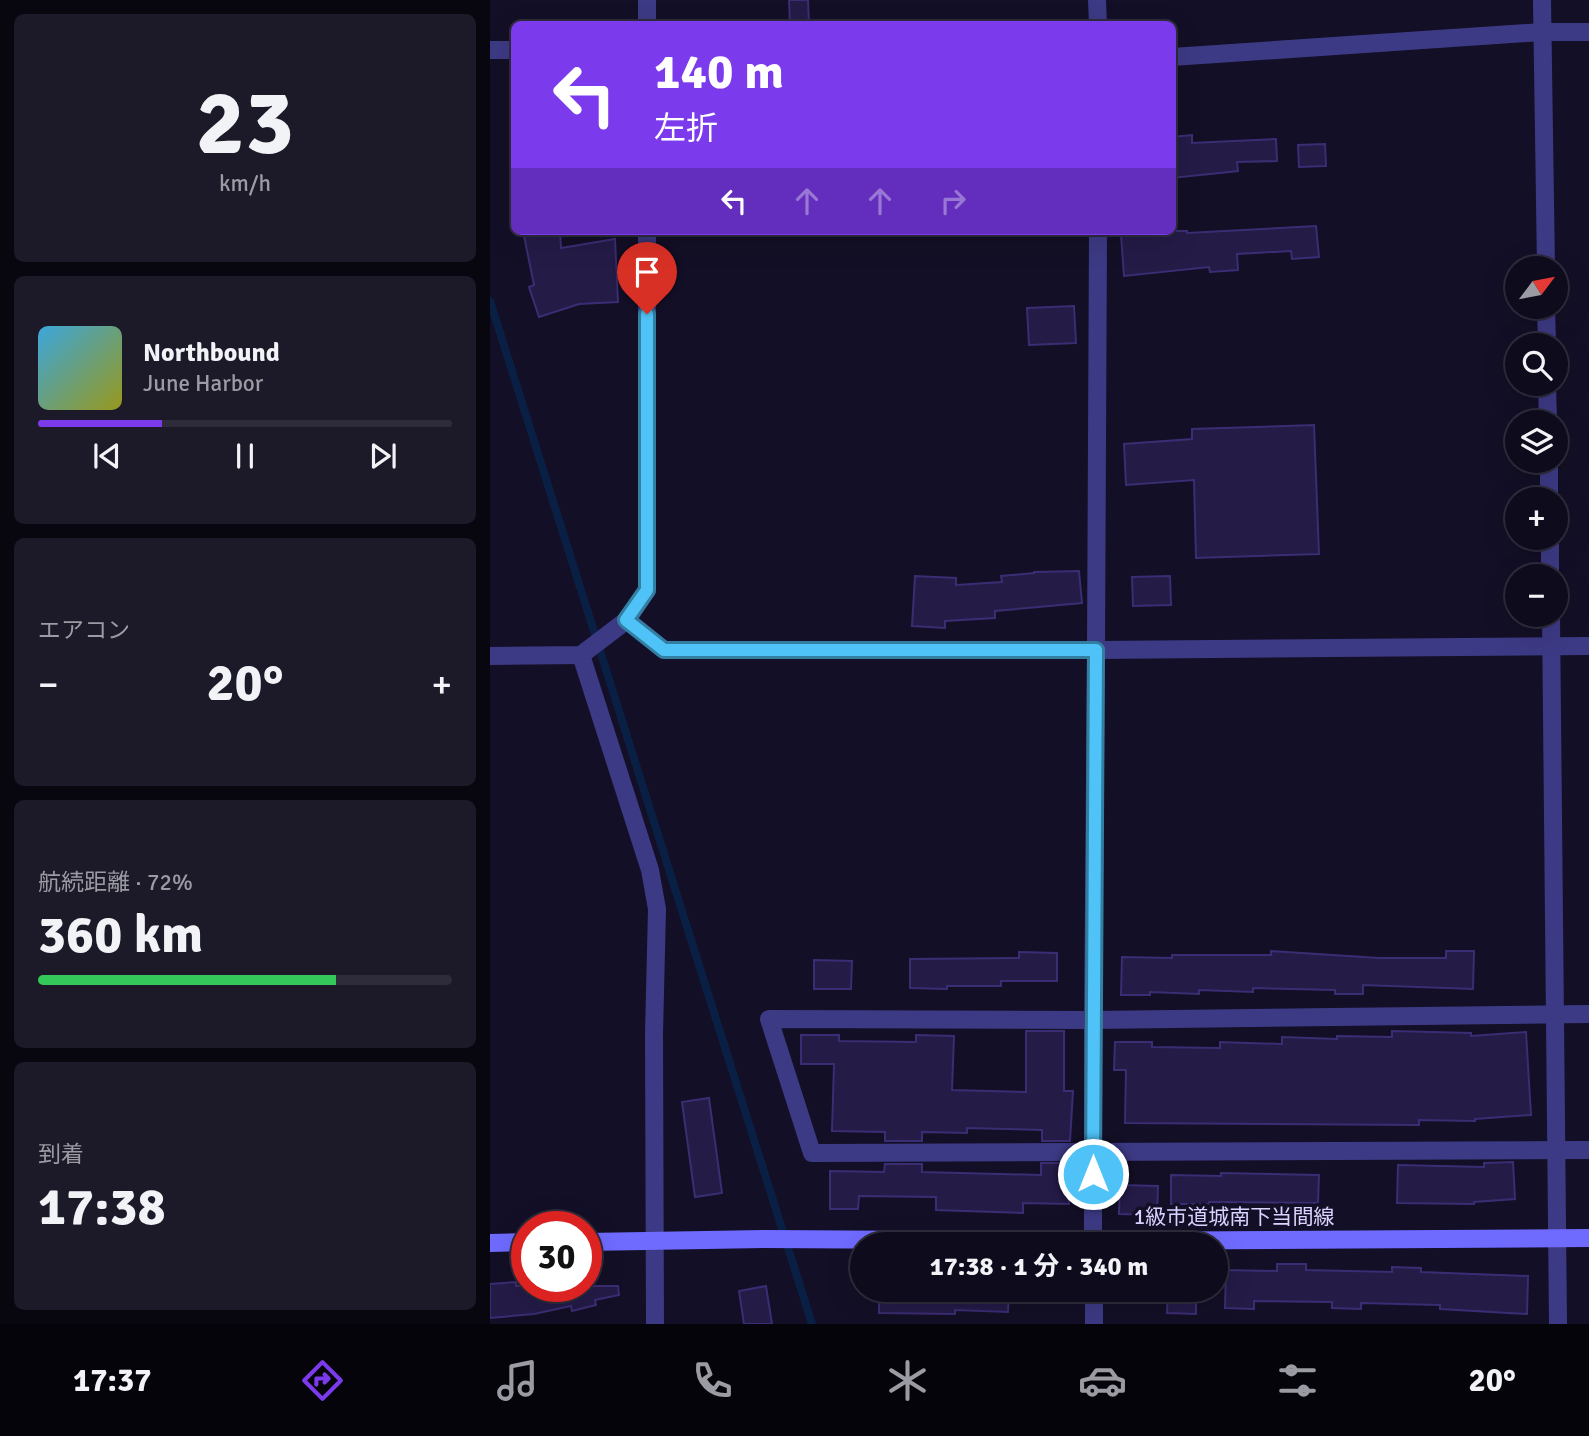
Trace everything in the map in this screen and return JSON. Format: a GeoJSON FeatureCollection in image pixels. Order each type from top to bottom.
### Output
{"type":"FeatureCollection","features":[{"type":"Feature","properties":{"kind":"street"},"geometry":{"type":"LineString","coordinates":[[647,0],[647,21]]}},
{"type":"Feature","properties":{"kind":"street"},"geometry":{"type":"LineString","coordinates":[[1097,0],[1098,21]]}},
{"type":"Feature","properties":{"kind":"street"},"geometry":{"type":"LineString","coordinates":[[1542,0],[1546,256]]}},
{"type":"Feature","properties":{"kind":"street"},"geometry":{"type":"LineString","coordinates":[[1176,57],[1542,32],[1589,32]]}},
{"type":"Feature","properties":{"kind":"street"},"geometry":{"type":"LineString","coordinates":[[490,50],[511,50]]}},
{"type":"Feature","properties":{"kind":"street"},"geometry":{"type":"LineString","coordinates":[[490,656],[581,655],[626,620],[647,590],[647,235]]}},
{"type":"Feature","properties":{"kind":"street"},"geometry":{"type":"LineString","coordinates":[[1093,1232],[1098,235]]}},
{"type":"Feature","properties":{"kind":"street"},"geometry":{"type":"LineString","coordinates":[[626,620],[664,650],[1589,646]]}},
{"type":"Feature","properties":{"kind":"street"},"geometry":{"type":"LineString","coordinates":[[1551,627],[1558,1324]]}},
{"type":"Feature","properties":{"kind":"street"},"geometry":{"type":"LineString","coordinates":[[581,655],[650,870],[657,909],[655,1324]]}},
{"type":"Feature","properties":{"kind":"street"},"geometry":{"type":"LineString","coordinates":[[1589,1014],[1093,1020],[769,1018],[812,1153],[1589,1150]]}},
{"type":"Feature","properties":{"kind":"street","name":"1級市道城南下当間線"},"geometry":{"type":"LineString","coordinates":[[1228,1242],[1589,1238]]}},
{"type":"Feature","properties":{"kind":"street","name":"1級市道城南下当間線"},"geometry":{"type":"LineString","coordinates":[[602,1242],[850,1239]]}},
{"type":"Feature","properties":{"kind":"street"},"geometry":{"type":"LineString","coordinates":[[490,1243],[511,1242]]}},
{"type":"Feature","properties":{"kind":"street"},"geometry":{"type":"LineString","coordinates":[[1094,1302],[1094,1324]]}},
{"type":"Feature","properties":{"kind":"building"},"geometry":{"type":"Polygon","coordinates":[[[789,0],[808,0],[809,21],[790,21],[789,0]]]}},
{"type":"Feature","properties":{"kind":"building"},"geometry":{"type":"Polygon","coordinates":[[[1192,135],[1192,143],[1276,139],[1277,161],[1237,162],[1238,171],[1176,178],[1176,137],[1192,135]]]}},
{"type":"Feature","properties":{"kind":"building"},"geometry":{"type":"Polygon","coordinates":[[[1325,144],[1326,166],[1299,167],[1298,145],[1325,144]]]}},
{"type":"Feature","properties":{"kind":"building"},"geometry":{"type":"Polygon","coordinates":[[[1316,226],[1319,257],[1292,259],[1291,251],[1237,254],[1238,270],[1210,272],[1209,267],[1124,276],[1121,235],[1176,235],[1176,231],[1187,233],[1316,226]]]}},
{"type":"Feature","properties":{"kind":"building"},"geometry":{"type":"Polygon","coordinates":[[[524,235],[560,235],[561,248],[615,239],[618,302],[579,304],[539,317],[529,287],[534,285],[524,235]]]}},
{"type":"Feature","properties":{"kind":"building"},"geometry":{"type":"Polygon","coordinates":[[[1074,306],[1076,343],[1029,345],[1027,308],[1074,306]]]}},
{"type":"Feature","properties":{"kind":"building"},"geometry":{"type":"Polygon","coordinates":[[[1314,425],[1319,554],[1196,558],[1194,480],[1126,485],[1124,444],[1192,439],[1192,429],[1314,425]]]}},
{"type":"Feature","properties":{"kind":"building"},"geometry":{"type":"Polygon","coordinates":[[[1079,571],[1082,603],[995,611],[995,618],[945,621],[945,628],[912,626],[915,576],[956,578],[956,585],[1002,582],[1001,576],[1034,572],[1079,571]]]}},
{"type":"Feature","properties":{"kind":"building"},"geometry":{"type":"Polygon","coordinates":[[[1170,576],[1171,605],[1133,606],[1132,577],[1170,576]]]}},
{"type":"Feature","properties":{"kind":"building"},"geometry":{"type":"Polygon","coordinates":[[[1271,951],[1379,958],[1446,958],[1446,951],[1474,951],[1473,989],[1363,985],[1363,994],[1335,994],[1335,990],[1253,988],[1253,992],[1199,990],[1199,994],[1150,992],[1150,995],[1121,995],[1122,957],[1271,955],[1271,951]]]}},
{"type":"Feature","properties":{"kind":"building"},"geometry":{"type":"Polygon","coordinates":[[[1019,952],[1057,953],[1057,981],[1001,981],[1001,986],[947,986],[947,989],[910,988],[910,959],[1019,958],[1019,952]]]}},
{"type":"Feature","properties":{"kind":"building"},"geometry":{"type":"Polygon","coordinates":[[[814,960],[852,961],[851,989],[814,989],[814,960]]]}},
{"type":"Feature","properties":{"kind":"building"},"geometry":{"type":"Polygon","coordinates":[[[1026,1031],[1064,1031],[1064,1091],[1073,1091],[1070,1141],[1042,1141],[1042,1130],[967,1128],[967,1133],[922,1132],[922,1141],[885,1141],[885,1132],[832,1131],[834,1064],[801,1064],[801,1035],[839,1035],[839,1041],[916,1042],[916,1035],[954,1036],[952,1090],[1026,1092],[1026,1031]]]}},
{"type":"Feature","properties":{"kind":"building"},"geometry":{"type":"Polygon","coordinates":[[[1392,1031],[1471,1033],[1471,1036],[1526,1032],[1531,1115],[1475,1121],[1419,1120],[1419,1125],[1125,1123],[1126,1070],[1114,1070],[1115,1042],[1152,1042],[1152,1047],[1220,1048],[1220,1042],[1282,1044],[1282,1037],[1392,1037],[1392,1031]]]}},
{"type":"Feature","properties":{"kind":"building"},"geometry":{"type":"Polygon","coordinates":[[[709,1098],[722,1193],[695,1197],[682,1102],[709,1098]]]}},
{"type":"Feature","properties":{"kind":"building"},"geometry":{"type":"Polygon","coordinates":[[[1513,1162],[1515,1199],[1474,1204],[1397,1203],[1398,1165],[1484,1167],[1484,1163],[1513,1162]]]}},
{"type":"Feature","properties":{"kind":"building"},"geometry":{"type":"Polygon","coordinates":[[[1041,1163],[1070,1163],[1069,1204],[1023,1203],[1023,1213],[936,1210],[936,1197],[859,1196],[858,1209],[830,1209],[830,1171],[884,1172],[885,1164],[922,1164],[922,1172],[1041,1175],[1041,1163]]]}},
{"type":"Feature","properties":{"kind":"building"},"geometry":{"type":"Polygon","coordinates":[[[1221,1173],[1319,1175],[1318,1203],[1171,1204],[1171,1175],[1221,1176],[1221,1173]]]}},
{"type":"Feature","properties":{"kind":"building"},"geometry":{"type":"Polygon","coordinates":[[[1120,1185],[1158,1186],[1157,1215],[1119,1214],[1120,1185]]]}},
{"type":"Feature","properties":{"kind":"building"},"geometry":{"type":"Polygon","coordinates":[[[1277,1264],[1306,1264],[1306,1270],[1392,1272],[1392,1267],[1421,1268],[1421,1272],[1528,1276],[1527,1314],[1440,1309],[1440,1305],[1361,1303],[1361,1309],[1332,1308],[1332,1302],[1254,1301],[1254,1309],[1225,1308],[1225,1302],[1228,1302],[1228,1270],[1277,1271],[1277,1264]]]}},
{"type":"Feature","properties":{"kind":"building"},"geometry":{"type":"Polygon","coordinates":[[[511,1282],[511,1302],[595,1302],[596,1305],[572,1311],[571,1306],[534,1314],[490,1318],[490,1284],[511,1282]]]}},
{"type":"Feature","properties":{"kind":"building"},"geometry":{"type":"Polygon","coordinates":[[[602,1286],[618,1286],[619,1295],[602,1299],[602,1286]]]}},
{"type":"Feature","properties":{"kind":"building"},"geometry":{"type":"Polygon","coordinates":[[[766,1286],[772,1324],[744,1324],[739,1291],[766,1286]]]}},
{"type":"Feature","properties":{"kind":"building"},"geometry":{"type":"Polygon","coordinates":[[[879,1302],[1008,1302],[1008,1312],[955,1310],[955,1314],[879,1313],[879,1302]]]}},
{"type":"Feature","properties":{"kind":"building"},"geometry":{"type":"Polygon","coordinates":[[[1167,1302],[1196,1302],[1196,1314],[1167,1313],[1167,1302]]]}},
{"type":"Feature","properties":{"kind":"waterway"},"geometry":{"type":"LineString","coordinates":[[490,301],[812,1324]]}},
{"type":"Feature","properties":{"kind":"route"},"geometry":{"type":"LineString","coordinates":[[647,314],[647,590],[626,620],[664,650],[1096,650],[1093,1174]]}}]}
